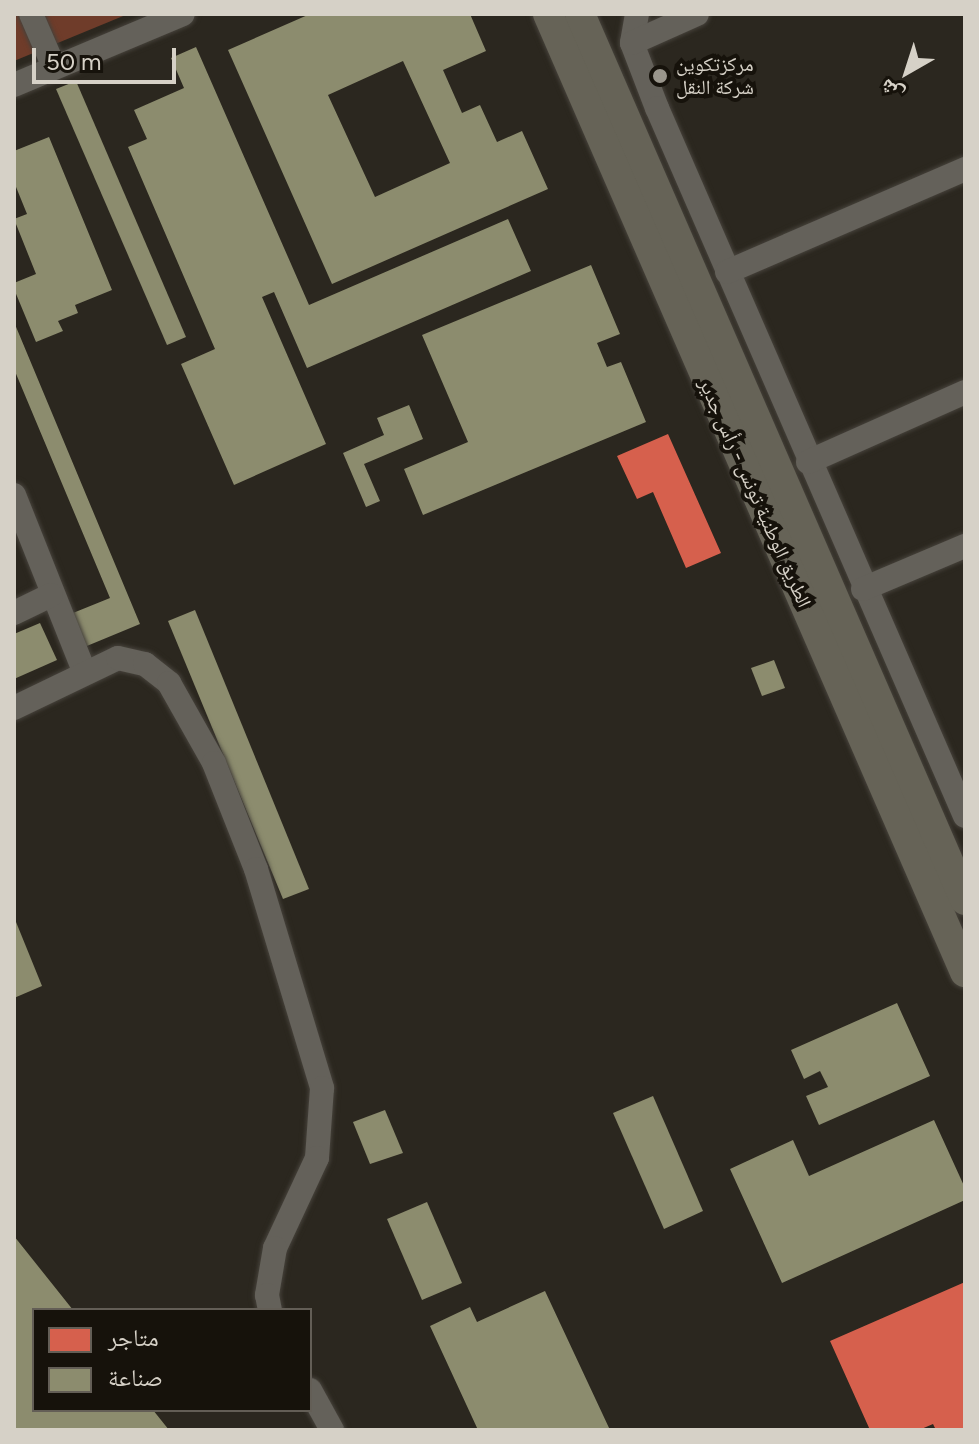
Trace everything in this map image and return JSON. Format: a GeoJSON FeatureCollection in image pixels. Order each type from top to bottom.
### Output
{"type":"FeatureCollection","features":[{"type":"Feature","properties":{"kind":"main road","name":"الطريق الوطنية تونس - رأس جدير"},"geometry":{"type":"LineString","coordinates":[[548,14],[965,972]]}},
{"type":"Feature","properties":{"kind":"main road","name":"الطريق الوطنية تونس - رأس جدير"},"geometry":{"type":"LineString","coordinates":[[580,14],[965,900]]}},
{"type":"Feature","properties":{"kind":"street"},"geometry":{"type":"LineString","coordinates":[[31,14],[54,67]]}},
{"type":"Feature","properties":{"kind":"street"},"geometry":{"type":"LineString","coordinates":[[14,85],[183,14]]}},
{"type":"Feature","properties":{"kind":"street"},"geometry":{"type":"LineString","coordinates":[[637,14],[632,43],[808,462],[965,816]]}},
{"type":"Feature","properties":{"kind":"street"},"geometry":{"type":"LineString","coordinates":[[632,43],[697,14]]}},
{"type":"Feature","properties":{"kind":"street"},"geometry":{"type":"LineString","coordinates":[[727,272],[965,169]]}},
{"type":"Feature","properties":{"kind":"street"},"geometry":{"type":"LineString","coordinates":[[808,462],[965,392]]}},
{"type":"Feature","properties":{"kind":"street"},"geometry":{"type":"LineString","coordinates":[[14,495],[51,595],[84,671]]}},
{"type":"Feature","properties":{"kind":"street"},"geometry":{"type":"LineString","coordinates":[[863,589],[965,546]]}},
{"type":"Feature","properties":{"kind":"street"},"geometry":{"type":"LineString","coordinates":[[14,613],[51,595]]}},
{"type":"Feature","properties":{"kind":"street"},"geometry":{"type":"LineString","coordinates":[[14,708],[84,671],[118,658],[145,664],[169,683],[214,763],[256,869],[322,1088],[317,1158],[275,1248],[267,1295],[270,1308]]}},
{"type":"Feature","properties":{"kind":"street"},"geometry":{"type":"LineString","coordinates":[[312,1394],[332,1430]]}},
{"type":"Feature","properties":{"kind":"shaded area"},"geometry":{"type":"Polygon","coordinates":[[[14,14],[128,14],[14,61],[14,14]]]}},
{"type":"Feature","properties":{"kind":"building: متاجر"},"geometry":{"type":"Polygon","coordinates":[[[668,434],[721,553],[686,568],[653,492],[637,499],[617,456],[668,434]]]}},
{"type":"Feature","properties":{"kind":"building: متاجر"},"geometry":{"type":"Polygon","coordinates":[[[965,1282],[965,1430],[936,1430],[933,1424],[919,1430],[870,1430],[830,1341],[965,1282]]]}},
{"type":"Feature","properties":{"kind":"building: صناعة"},"geometry":{"type":"Polygon","coordinates":[[[310,14],[470,14],[486,51],[443,70],[462,113],[480,105],[497,142],[522,131],[548,189],[332,284],[228,50],[310,14]],[[403,61],[328,95],[375,197],[450,163],[403,61]]]}},
{"type":"Feature","properties":{"kind":"building: صناعة"},"geometry":{"type":"Polygon","coordinates":[[[196,47],[309,305],[508,219],[531,271],[307,368],[274,292],[262,297],[326,444],[234,485],[181,364],[215,349],[128,147],[147,139],[134,110],[184,88],[171,58],[196,47]]]}},
{"type":"Feature","properties":{"kind":"building: صناعة"},"geometry":{"type":"Polygon","coordinates":[[[76,81],[186,337],[167,345],[56,89],[76,81]]]}},
{"type":"Feature","properties":{"kind":"building: صناعة"},"geometry":{"type":"Polygon","coordinates":[[[49,137],[112,290],[75,305],[78,313],[58,321],[63,331],[36,342],[14,289],[14,283],[36,274],[14,219],[27,214],[14,182],[14,151],[49,137]]]}},
{"type":"Feature","properties":{"kind":"building: صناعة"},"geometry":{"type":"Polygon","coordinates":[[[591,265],[620,334],[597,343],[607,367],[621,362],[646,422],[423,515],[404,469],[468,442],[422,335],[591,265]]]}},
{"type":"Feature","properties":{"kind":"building: صناعة"},"geometry":{"type":"Polygon","coordinates":[[[14,322],[140,624],[82,648],[68,615],[110,598],[14,369],[14,322]]]}},
{"type":"Feature","properties":{"kind":"building: صناعة"},"geometry":{"type":"Polygon","coordinates":[[[409,405],[423,439],[364,464],[380,501],[366,507],[343,453],[384,435],[377,418],[409,405]]]}},
{"type":"Feature","properties":{"kind":"building: صناعة"},"geometry":{"type":"Polygon","coordinates":[[[195,610],[309,889],[283,899],[168,621],[195,610]]]}},
{"type":"Feature","properties":{"kind":"building: صناعة"},"geometry":{"type":"Polygon","coordinates":[[[40,623],[57,660],[14,679],[14,634],[40,623]]]}},
{"type":"Feature","properties":{"kind":"building: صناعة"},"geometry":{"type":"Polygon","coordinates":[[[774,660],[785,688],[762,696],[751,668],[774,660]]]}},
{"type":"Feature","properties":{"kind":"building: صناعة"},"geometry":{"type":"Polygon","coordinates":[[[14,917],[42,986],[14,998],[14,917]]]}},
{"type":"Feature","properties":{"kind":"building: صناعة"},"geometry":{"type":"Polygon","coordinates":[[[897,1003],[930,1076],[819,1125],[806,1096],[828,1087],[820,1071],[804,1079],[791,1050],[897,1003]]]}},
{"type":"Feature","properties":{"kind":"building: صناعة"},"geometry":{"type":"Polygon","coordinates":[[[653,1096],[703,1211],[664,1229],[613,1113],[653,1096]]]}},
{"type":"Feature","properties":{"kind":"building: صناعة"},"geometry":{"type":"Polygon","coordinates":[[[385,1110],[403,1153],[370,1164],[353,1122],[385,1110]]]}},
{"type":"Feature","properties":{"kind":"building: صناعة"},"geometry":{"type":"Polygon","coordinates":[[[934,1120],[965,1188],[965,1200],[782,1283],[730,1169],[793,1140],[809,1176],[934,1120]]]}},
{"type":"Feature","properties":{"kind":"building: صناعة"},"geometry":{"type":"Polygon","coordinates":[[[427,1202],[462,1283],[422,1300],[387,1219],[427,1202]]]}},
{"type":"Feature","properties":{"kind":"building: صناعة"},"geometry":{"type":"Polygon","coordinates":[[[14,1236],[71,1308],[32,1308],[32,1412],[155,1412],[169,1430],[14,1430],[14,1236]]]}},
{"type":"Feature","properties":{"kind":"building: صناعة"},"geometry":{"type":"Polygon","coordinates":[[[545,1291],[610,1430],[478,1430],[430,1326],[470,1307],[477,1322],[545,1291]]]}},
{"type":"Feature","properties":{"kind":"place","name":"مركزتكوين شركة النقل"},"geometry":{"type":"Point","coordinates":[660,76]}}]}
